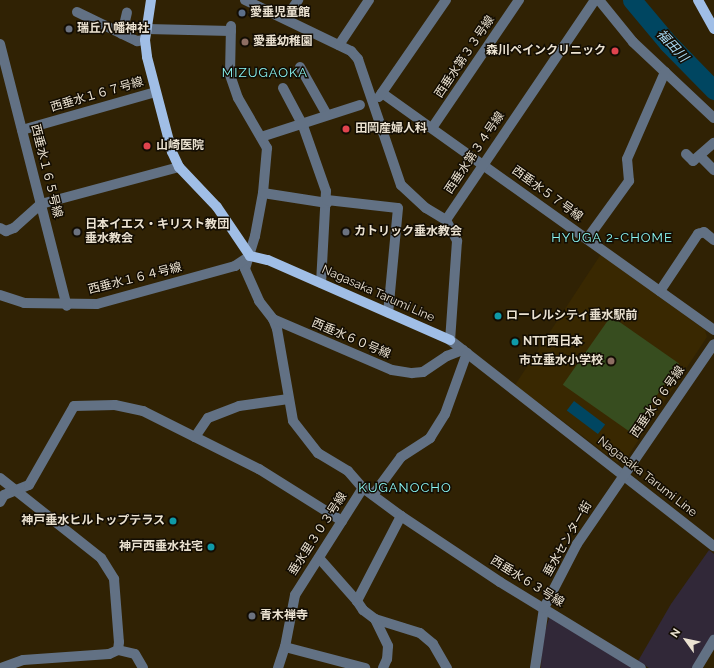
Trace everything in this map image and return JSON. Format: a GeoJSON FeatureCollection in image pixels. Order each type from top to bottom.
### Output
{"type":"FeatureCollection","features":[{"type":"Feature","properties":{"kind":"main road"},"geometry":{"type":"LineString","coordinates":[[151,0],[145,40],[155,92],[172,152],[179,167],[217,207],[250,256]]}},
{"type":"Feature","properties":{"kind":"main road"},"geometry":{"type":"LineString","coordinates":[[698,0],[714,29]]}},
{"type":"Feature","properties":{"kind":"main road","name":"Nagasaka Tarumi Line"},"geometry":{"type":"LineString","coordinates":[[250,256],[268,260],[450,340]]}},
{"type":"Feature","properties":{"kind":"street"},"geometry":{"type":"LineString","coordinates":[[245,0],[286,18],[351,51],[358,59],[375,103],[401,185],[421,204],[446,220],[457,241],[450,340]]}},
{"type":"Feature","properties":{"kind":"street"},"geometry":{"type":"LineString","coordinates":[[286,18],[298,0]]}},
{"type":"Feature","properties":{"kind":"street"},"geometry":{"type":"LineString","coordinates":[[339,45],[369,0]]}},
{"type":"Feature","properties":{"kind":"street"},"geometry":{"type":"LineString","coordinates":[[375,103],[446,0]]}},
{"type":"Feature","properties":{"kind":"street","name":"西垂水第３３号線"},"geometry":{"type":"LineString","coordinates":[[432,128],[519,0]]}},
{"type":"Feature","properties":{"kind":"street","name":"西垂水第３４号線"},"geometry":{"type":"LineString","coordinates":[[446,220],[595,0]]}},
{"type":"Feature","properties":{"kind":"street"},"geometry":{"type":"LineString","coordinates":[[599,0],[633,42],[714,118]]}},
{"type":"Feature","properties":{"kind":"street"},"geometry":{"type":"LineString","coordinates":[[77,12],[137,41],[145,40]]}},
{"type":"Feature","properties":{"kind":"street"},"geometry":{"type":"LineString","coordinates":[[122,34],[127,13]]}},
{"type":"Feature","properties":{"kind":"street"},"geometry":{"type":"LineString","coordinates":[[146,29],[231,29],[230,75],[238,98],[267,148],[264,193],[250,256],[245,269],[259,302],[273,319]]}},
{"type":"Feature","properties":{"kind":"street","name":"西垂水１６５号線"},"geometry":{"type":"LineString","coordinates":[[0,44],[67,306]]}},
{"type":"Feature","properties":{"kind":"street"},"geometry":{"type":"LineString","coordinates":[[300,67],[327,115]]}},
{"type":"Feature","properties":{"kind":"street"},"geometry":{"type":"LineString","coordinates":[[588,239],[629,181],[627,159],[665,72]]}},
{"type":"Feature","properties":{"kind":"street"},"geometry":{"type":"LineString","coordinates":[[283,88],[302,124],[327,201],[320,283]]}},
{"type":"Feature","properties":{"kind":"street","name":"西垂水１６７号線"},"geometry":{"type":"LineString","coordinates":[[22,130],[155,92]]}},
{"type":"Feature","properties":{"kind":"street","name":"西垂水５７号線"},"geometry":{"type":"LineString","coordinates":[[382,93],[714,330]]}},
{"type":"Feature","properties":{"kind":"street"},"geometry":{"type":"LineString","coordinates":[[261,137],[360,105]]}},
{"type":"Feature","properties":{"kind":"street"},"geometry":{"type":"LineString","coordinates":[[686,154],[693,161],[714,142]]}},
{"type":"Feature","properties":{"kind":"street"},"geometry":{"type":"LineString","coordinates":[[700,156],[714,170]]}},
{"type":"Feature","properties":{"kind":"street"},"geometry":{"type":"LineString","coordinates":[[0,228],[6,231],[14,228],[41,204],[179,167]]}},
{"type":"Feature","properties":{"kind":"street"},"geometry":{"type":"LineString","coordinates":[[264,193],[398,208],[388,313]]}},
{"type":"Feature","properties":{"kind":"street"},"geometry":{"type":"LineString","coordinates":[[660,291],[698,234],[704,232],[714,240]]}},
{"type":"Feature","properties":{"kind":"street","name":"西垂水１６４号線"},"geometry":{"type":"LineString","coordinates":[[0,295],[24,303],[67,306],[97,304],[235,266],[250,256]]}},
{"type":"Feature","properties":{"kind":"street","name":"西垂水６０号線"},"geometry":{"type":"LineString","coordinates":[[273,319],[392,370],[412,373],[424,372],[447,356],[465,351]]}},
{"type":"Feature","properties":{"kind":"street","name":"西垂水６３号線"},"geometry":{"type":"LineString","coordinates":[[273,319],[283,354],[293,421],[318,453],[348,471],[363,488],[401,516],[500,582],[640,668]]}},
{"type":"Feature","properties":{"kind":"street","name":"Nagasaka Tarumi Line"},"geometry":{"type":"LineString","coordinates":[[450,340],[714,546]]}},
{"type":"Feature","properties":{"kind":"street","name":"西垂水６６号線"},"geometry":{"type":"LineString","coordinates":[[623,474],[714,344]]}},
{"type":"Feature","properties":{"kind":"street"},"geometry":{"type":"LineString","coordinates":[[373,495],[401,457],[430,438],[445,414],[465,351]]}},
{"type":"Feature","properties":{"kind":"street"},"geometry":{"type":"LineString","coordinates":[[195,437],[208,418],[239,406],[289,399]]}},
{"type":"Feature","properties":{"kind":"street"},"geometry":{"type":"LineString","coordinates":[[0,502],[4,495],[29,485],[74,406],[115,405],[143,411],[259,469],[342,521]]}},
{"type":"Feature","properties":{"kind":"street","name":"垂水センター街"},"geometry":{"type":"LineString","coordinates":[[535,668],[544,608],[577,544],[623,474]]}},
{"type":"Feature","properties":{"kind":"street"},"geometry":{"type":"LineString","coordinates":[[0,478],[101,558],[114,579],[118,650]]}},
{"type":"Feature","properties":{"kind":"street","name":"垂水里３０３号線"},"geometry":{"type":"LineString","coordinates":[[285,648],[295,595],[363,488]]}},
{"type":"Feature","properties":{"kind":"street"},"geometry":{"type":"LineString","coordinates":[[357,601],[401,516]]}},
{"type":"Feature","properties":{"kind":"street"},"geometry":{"type":"LineString","coordinates":[[319,558],[357,601],[362,610],[375,619],[420,633],[433,644],[447,668]]}},
{"type":"Feature","properties":{"kind":"street"},"geometry":{"type":"LineString","coordinates":[[375,619],[388,646],[387,659],[383,668]]}},
{"type":"Feature","properties":{"kind":"street"},"geometry":{"type":"LineString","coordinates":[[697,668],[714,640]]}},
{"type":"Feature","properties":{"kind":"street"},"geometry":{"type":"LineString","coordinates":[[278,668],[285,648],[365,668]]}},
{"type":"Feature","properties":{"kind":"street"},"geometry":{"type":"LineString","coordinates":[[1,668],[23,660],[109,654],[118,650],[135,654],[143,668]]}},
{"type":"Feature","properties":{"kind":"shaded area","name":"市立垂水小学校"},"geometry":{"type":"Polygon","coordinates":[[[601,254],[705,330],[707,337],[624,462],[617,462],[515,385],[601,254]]]}},
{"type":"Feature","properties":{"kind":"shaded area"},"geometry":{"type":"Polygon","coordinates":[[[709,550],[714,554],[714,635],[694,668],[649,668],[638,661],[671,604],[709,550]]]}},
{"type":"Feature","properties":{"kind":"shaded area"},"geometry":{"type":"Polygon","coordinates":[[[550,615],[633,668],[541,668],[542,642],[550,615]]]}},
{"type":"Feature","properties":{"kind":"green space"},"geometry":{"type":"Polygon","coordinates":[[[611,316],[679,364],[631,432],[563,385],[611,316]]]}},
{"type":"Feature","properties":{"kind":"water"},"geometry":{"type":"Polygon","coordinates":[[[574,401],[605,424],[598,434],[567,411],[574,401]]]}},
{"type":"Feature","properties":{"kind":"waterway","name":"福田川"},"geometry":{"type":"LineString","coordinates":[[632,0],[668,43],[714,90]]}},
{"type":"Feature","properties":{"kind":"place","name":"愛垂児童館"},"geometry":{"type":"Point","coordinates":[242,13]}},
{"type":"Feature","properties":{"kind":"place","name":"瑞丘八幡神社"},"geometry":{"type":"Point","coordinates":[69,29]}},
{"type":"Feature","properties":{"kind":"place","name":"愛垂幼稚園"},"geometry":{"type":"Point","coordinates":[245,42]}},
{"type":"Feature","properties":{"kind":"place","name":"森川ペインクリニック"},"geometry":{"type":"Point","coordinates":[615,51]}},
{"type":"Feature","properties":{"kind":"place","name":"田岡産婦人科"},"geometry":{"type":"Point","coordinates":[346,129]}},
{"type":"Feature","properties":{"kind":"place","name":"山崎医院"},"geometry":{"type":"Point","coordinates":[147,146]}},
{"type":"Feature","properties":{"kind":"place","name":"日本イエス・キリスト教団 垂水教会"},"geometry":{"type":"Point","coordinates":[77,232]}},
{"type":"Feature","properties":{"kind":"place","name":"カトリック垂水教会"},"geometry":{"type":"Point","coordinates":[346,232]}},
{"type":"Feature","properties":{"kind":"place","name":"ローレルシティ垂水駅前"},"geometry":{"type":"Point","coordinates":[498,316]}},
{"type":"Feature","properties":{"kind":"place","name":"NTT西日本"},"geometry":{"type":"Point","coordinates":[515,342]}},
{"type":"Feature","properties":{"kind":"place","name":"市立垂水小学校"},"geometry":{"type":"Point","coordinates":[611,361]}},
{"type":"Feature","properties":{"kind":"place","name":"神戸垂水ヒルトップテラス"},"geometry":{"type":"Point","coordinates":[173,521]}},
{"type":"Feature","properties":{"kind":"place","name":"神戸西垂水社宅"},"geometry":{"type":"Point","coordinates":[211,547]}},
{"type":"Feature","properties":{"kind":"place","name":"青木禅寺"},"geometry":{"type":"Point","coordinates":[252,616]}},
{"type":"Feature","properties":{"kind":"district","name":"MIZUGAOKA"},"geometry":{"type":"Point","coordinates":[265,73]}},
{"type":"Feature","properties":{"kind":"district","name":"HYUGA 2-CHOME"},"geometry":{"type":"Point","coordinates":[612,238]}},
{"type":"Feature","properties":{"kind":"district","name":"KUGANOCHO"},"geometry":{"type":"Point","coordinates":[405,488]}}]}
